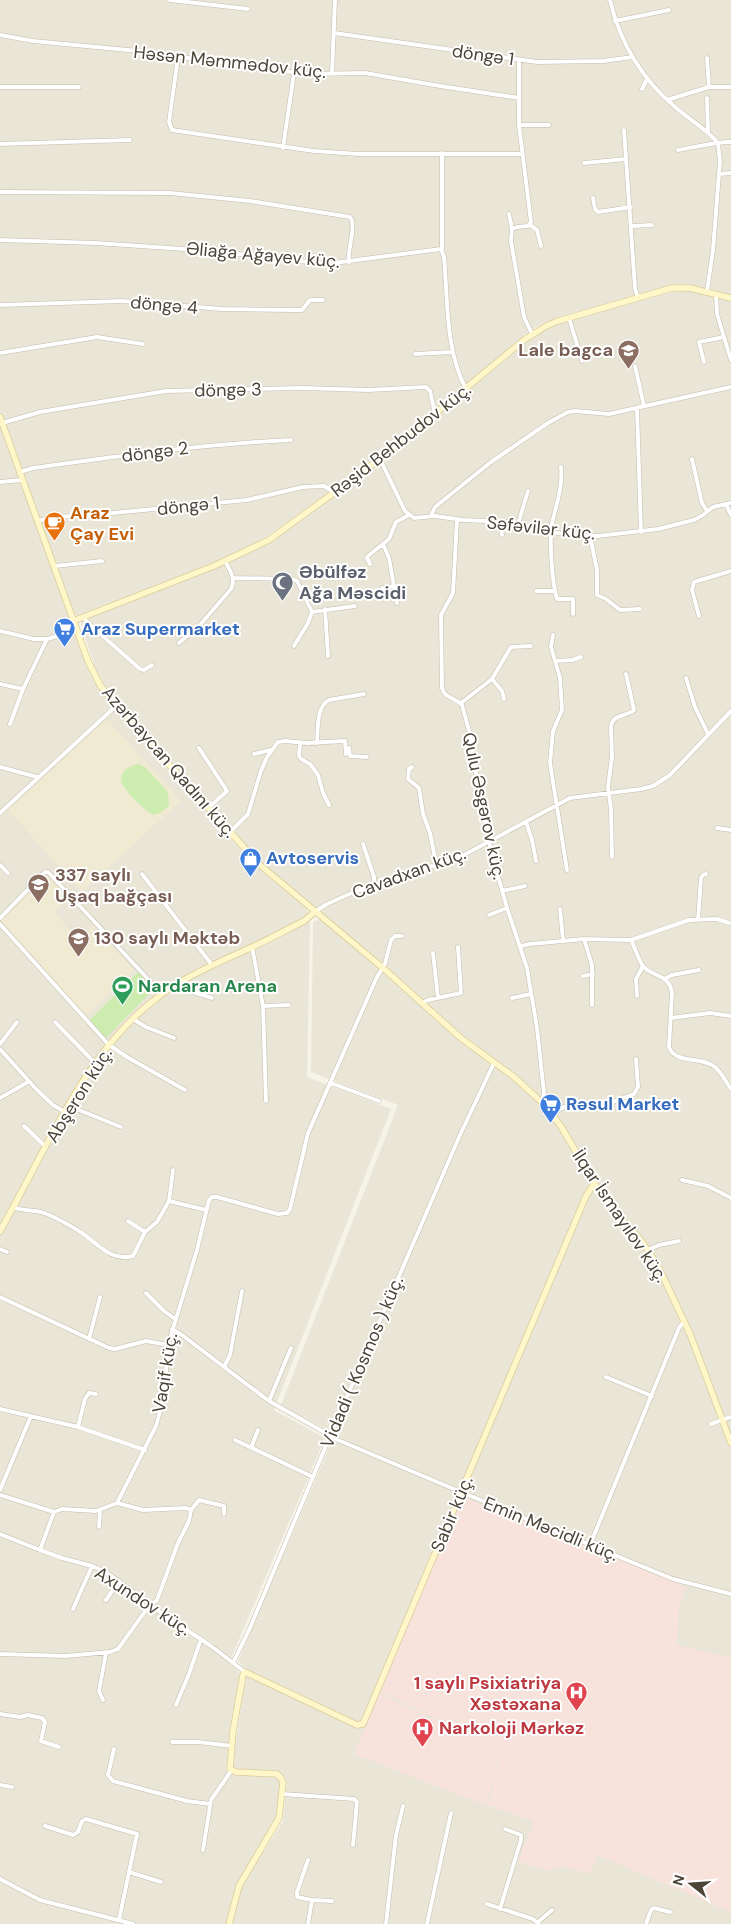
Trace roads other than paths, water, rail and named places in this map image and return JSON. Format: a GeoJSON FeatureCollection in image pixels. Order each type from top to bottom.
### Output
{"type":"FeatureCollection","features":[{"type":"Feature","properties":{"kind":"street"},"geometry":{"type":"LineString","coordinates":[[170,0],[248,9]]}},
{"type":"Feature","properties":{"kind":"street"},"geometry":{"type":"LineString","coordinates":[[332,73],[335,0]]}},
{"type":"Feature","properties":{"kind":"street"},"geometry":{"type":"LineString","coordinates":[[610,0],[615,21],[633,57],[647,79],[667,100],[718,142],[713,250],[707,292]]}},
{"type":"Feature","properties":{"kind":"street"},"geometry":{"type":"LineString","coordinates":[[615,21],[669,10]]}},
{"type":"Feature","properties":{"kind":"street","name":"döngə 1"},"geometry":{"type":"LineString","coordinates":[[334,33],[519,61],[603,61],[633,57]]}},
{"type":"Feature","properties":{"kind":"street","name":"Həsən Məmmədov küç."},"geometry":{"type":"LineString","coordinates":[[0,35],[34,41],[138,51],[294,73],[372,73],[519,98]]}},
{"type":"Feature","properties":{"kind":"street"},"geometry":{"type":"LineString","coordinates":[[178,57],[170,122],[172,130],[282,148],[358,154],[522,154]]}},
{"type":"Feature","properties":{"kind":"street"},"geometry":{"type":"LineString","coordinates":[[707,58],[709,87]]}},
{"type":"Feature","properties":{"kind":"street"},"geometry":{"type":"LineString","coordinates":[[519,61],[519,126],[530,225]]}},
{"type":"Feature","properties":{"kind":"street"},"geometry":{"type":"LineString","coordinates":[[282,148],[294,73]]}},
{"type":"Feature","properties":{"kind":"street"},"geometry":{"type":"LineString","coordinates":[[642,89],[647,79]]}},
{"type":"Feature","properties":{"kind":"street"},"geometry":{"type":"LineString","coordinates":[[0,87],[79,87]]}},
{"type":"Feature","properties":{"kind":"street"},"geometry":{"type":"LineString","coordinates":[[667,100],[709,87],[731,87]]}},
{"type":"Feature","properties":{"kind":"street"},"geometry":{"type":"LineString","coordinates":[[707,98],[708,132]]}},
{"type":"Feature","properties":{"kind":"street"},"geometry":{"type":"LineString","coordinates":[[519,126],[549,125]]}},
{"type":"Feature","properties":{"kind":"street"},"geometry":{"type":"LineString","coordinates":[[624,130],[631,207],[635,288],[638,298]]}},
{"type":"Feature","properties":{"kind":"street"},"geometry":{"type":"LineString","coordinates":[[0,144],[130,140]]}},
{"type":"Feature","properties":{"kind":"street"},"geometry":{"type":"LineString","coordinates":[[678,150],[701,147],[718,142],[731,142]]}},
{"type":"Feature","properties":{"kind":"street"},"geometry":{"type":"LineString","coordinates":[[442,153],[442,250],[453,352],[466,389]]}},
{"type":"Feature","properties":{"kind":"street"},"geometry":{"type":"LineString","coordinates":[[584,163],[626,159]]}},
{"type":"Feature","properties":{"kind":"street"},"geometry":{"type":"LineString","coordinates":[[718,174],[731,173]]}},
{"type":"Feature","properties":{"kind":"street"},"geometry":{"type":"LineString","coordinates":[[0,192],[153,192],[250,201],[350,217],[353,223],[349,262]]}},
{"type":"Feature","properties":{"kind":"street"},"geometry":{"type":"LineString","coordinates":[[593,198],[595,209],[598,212],[631,207]]}},
{"type":"Feature","properties":{"kind":"street"},"geometry":{"type":"LineString","coordinates":[[509,214],[512,229],[511,241],[524,318],[532,334]]}},
{"type":"Feature","properties":{"kind":"street"},"geometry":{"type":"LineString","coordinates":[[512,229],[530,225],[537,230],[540,246]]}},
{"type":"Feature","properties":{"kind":"street"},"geometry":{"type":"LineString","coordinates":[[632,226],[652,225]]}},
{"type":"Feature","properties":{"kind":"street","name":"Əliağa Ağayev küç."},"geometry":{"type":"LineString","coordinates":[[0,240],[124,244],[213,251],[326,264],[430,249],[442,250]]}},
{"type":"Feature","properties":{"kind":"street","name":"Rəşid Behbudov küç."},"geometry":{"type":"LineString","coordinates":[[74,621],[225,562],[268,540],[380,459],[532,334],[546,326],[678,288],[731,298]]}},
{"type":"Feature","properties":{"kind":"street"},"geometry":{"type":"LineString","coordinates":[[716,294],[715,306],[731,360]]}},
{"type":"Feature","properties":{"kind":"street","name":"döngə 4"},"geometry":{"type":"LineString","coordinates":[[0,305],[122,301],[222,310],[302,310],[310,300],[323,300]]}},
{"type":"Feature","properties":{"kind":"street"},"geometry":{"type":"LineString","coordinates":[[569,318],[582,361]]}},
{"type":"Feature","properties":{"kind":"street"},"geometry":{"type":"LineString","coordinates":[[0,353],[97,336],[143,344]]}},
{"type":"Feature","properties":{"kind":"street"},"geometry":{"type":"LineString","coordinates":[[704,362],[699,342],[724,336]]}},
{"type":"Feature","properties":{"kind":"street"},"geometry":{"type":"LineString","coordinates":[[415,354],[453,352]]}},
{"type":"Feature","properties":{"kind":"street"},"geometry":{"type":"LineString","coordinates":[[635,366],[644,406]]}},
{"type":"Feature","properties":{"kind":"street","name":"döngə 3"},"geometry":{"type":"LineString","coordinates":[[1,420],[152,393],[244,389],[368,390],[426,387],[430,391],[435,414]]}},
{"type":"Feature","properties":{"kind":"street"},"geometry":{"type":"LineString","coordinates":[[431,516],[435,507],[491,462],[548,423],[568,412],[609,414],[731,387]]}},
{"type":"Feature","properties":{"kind":"street"},"geometry":{"type":"LineString","coordinates":[[636,408],[641,532]]}},
{"type":"Feature","properties":{"kind":"street","name":"Azərbaycan Qadını küç."},"geometry":{"type":"LineString","coordinates":[[1,420],[77,631],[96,678],[116,706],[230,832],[265,869],[316,911]]}},
{"type":"Feature","properties":{"kind":"street","name":"döngə 2"},"geometry":{"type":"LineString","coordinates":[[20,472],[32,468],[142,452],[243,442],[291,440]]}},
{"type":"Feature","properties":{"kind":"street"},"geometry":{"type":"LineString","coordinates":[[370,564],[367,558],[391,536],[396,522],[409,516],[380,459]]}},
{"type":"Feature","properties":{"kind":"street"},"geometry":{"type":"LineString","coordinates":[[692,459],[702,503],[707,511]]}},
{"type":"Feature","properties":{"kind":"street"},"geometry":{"type":"LineString","coordinates":[[560,467],[561,484],[552,532],[555,591],[557,599],[573,598],[573,614]]}},
{"type":"Feature","properties":{"kind":"street"},"geometry":{"type":"LineString","coordinates":[[0,482],[23,480]]}},
{"type":"Feature","properties":{"kind":"street","name":"döngə 1"},"geometry":{"type":"LineString","coordinates":[[38,521],[54,517],[92,516],[247,500],[303,487],[328,487],[335,493]]}},
{"type":"Feature","properties":{"kind":"street"},"geometry":{"type":"LineString","coordinates":[[518,524],[528,491]]}},
{"type":"Feature","properties":{"kind":"street","name":"Səfəvilər küç."},"geometry":{"type":"LineString","coordinates":[[409,516],[418,519],[431,516],[457,520],[500,522],[552,532],[590,536],[641,532],[694,520],[713,507],[731,503]]}},
{"type":"Feature","properties":{"kind":"street"},"geometry":{"type":"LineString","coordinates":[[726,504],[731,516]]}},
{"type":"Feature","properties":{"kind":"street"},"geometry":{"type":"LineString","coordinates":[[457,520],[453,593],[442,615],[441,663],[443,692],[446,696],[461,702],[492,679],[511,647],[531,646]]}},
{"type":"Feature","properties":{"kind":"street"},"geometry":{"type":"LineString","coordinates":[[500,522],[502,535]]}},
{"type":"Feature","properties":{"kind":"street"},"geometry":{"type":"LineString","coordinates":[[590,536],[597,570],[597,595],[606,599],[620,610],[640,609]]}},
{"type":"Feature","properties":{"kind":"street"},"geometry":{"type":"LineString","coordinates":[[383,544],[389,558],[397,603]]}},
{"type":"Feature","properties":{"kind":"street"},"geometry":{"type":"LineString","coordinates":[[55,566],[102,562]]}},
{"type":"Feature","properties":{"kind":"street"},"geometry":{"type":"LineString","coordinates":[[179,643],[199,626],[231,589],[234,583],[233,578],[225,562]]}},
{"type":"Feature","properties":{"kind":"street"},"geometry":{"type":"LineString","coordinates":[[699,616],[692,590],[694,582],[731,571]]}},
{"type":"Feature","properties":{"kind":"street"},"geometry":{"type":"LineString","coordinates":[[233,578],[295,579],[300,583],[312,612],[308,623],[294,646]]}},
{"type":"Feature","properties":{"kind":"street"},"geometry":{"type":"LineString","coordinates":[[383,588],[394,586]]}},
{"type":"Feature","properties":{"kind":"street"},"geometry":{"type":"LineString","coordinates":[[536,591],[555,591]]}},
{"type":"Feature","properties":{"kind":"street"},"geometry":{"type":"LineString","coordinates":[[312,612],[355,606]]}},
{"type":"Feature","properties":{"kind":"street"},"geometry":{"type":"LineString","coordinates":[[326,609],[328,656]]}},
{"type":"Feature","properties":{"kind":"street"},"geometry":{"type":"LineString","coordinates":[[84,617],[88,623],[140,669],[144,670],[152,665]]}},
{"type":"Feature","properties":{"kind":"street"},"geometry":{"type":"LineString","coordinates":[[0,631],[34,639],[47,639],[77,631]]}},
{"type":"Feature","properties":{"kind":"street"},"geometry":{"type":"LineString","coordinates":[[553,635],[552,647],[560,678],[562,704],[560,717],[553,731],[550,755],[556,806],[567,870]]}},
{"type":"Feature","properties":{"kind":"street"},"geometry":{"type":"LineString","coordinates":[[10,724],[23,689],[47,639]]}},
{"type":"Feature","properties":{"kind":"street"},"geometry":{"type":"LineString","coordinates":[[556,661],[572,660],[581,657]]}},
{"type":"Feature","properties":{"kind":"street"},"geometry":{"type":"LineString","coordinates":[[612,857],[609,792],[612,757],[611,722],[614,718],[634,710],[626,674]]}},
{"type":"Feature","properties":{"kind":"street"},"geometry":{"type":"LineString","coordinates":[[686,678],[695,707],[708,734]]}},
{"type":"Feature","properties":{"kind":"street"},"geometry":{"type":"LineString","coordinates":[[492,679],[502,691],[504,699]]}},
{"type":"Feature","properties":{"kind":"street"},"geometry":{"type":"LineString","coordinates":[[0,684],[23,689]]}},
{"type":"Feature","properties":{"kind":"street"},"geometry":{"type":"LineString","coordinates":[[317,743],[320,711],[324,703],[329,700],[364,694]]}},
{"type":"Feature","properties":{"kind":"street","name":"Qulu Əsgərov küç."},"geometry":{"type":"LineString","coordinates":[[461,702],[471,738],[488,841],[507,908],[527,968],[544,1093],[542,1101]]}},
{"type":"Feature","properties":{"kind":"street"},"geometry":{"type":"LineString","coordinates":[[0,813],[36,777],[116,706]]}},
{"type":"Feature","properties":{"kind":"street","name":"Cavadxan küç."},"geometry":{"type":"LineString","coordinates":[[316,911],[346,895],[374,887],[436,863],[462,856],[577,796],[641,789],[659,783],[731,711]]}},
{"type":"Feature","properties":{"kind":"street"},"geometry":{"type":"LineString","coordinates":[[726,716],[731,720]]}},
{"type":"Feature","properties":{"kind":"street"},"geometry":{"type":"LineString","coordinates":[[230,832],[248,814],[261,771],[272,750],[281,741],[317,743],[345,741]]}},
{"type":"Feature","properties":{"kind":"street"},"geometry":{"type":"LineString","coordinates":[[345,741],[346,754]]}},
{"type":"Feature","properties":{"kind":"street"},"geometry":{"type":"LineString","coordinates":[[345,741],[348,742],[350,756],[367,757]]}},
{"type":"Feature","properties":{"kind":"street"},"geometry":{"type":"LineString","coordinates":[[300,743],[299,756],[310,764],[318,775],[323,793],[329,804]]}},
{"type":"Feature","properties":{"kind":"street"},"geometry":{"type":"LineString","coordinates":[[199,748],[227,791],[208,808]]}},
{"type":"Feature","properties":{"kind":"street"},"geometry":{"type":"LineString","coordinates":[[254,754],[272,750]]}},
{"type":"Feature","properties":{"kind":"street"},"geometry":{"type":"LineString","coordinates":[[0,767],[36,777]]}},
{"type":"Feature","properties":{"kind":"street"},"geometry":{"type":"LineString","coordinates":[[412,767],[409,769],[408,779],[419,788],[423,814],[430,833],[436,863]]}},
{"type":"Feature","properties":{"kind":"street"},"geometry":{"type":"LineString","coordinates":[[526,822],[536,861]]}},
{"type":"Feature","properties":{"kind":"street"},"geometry":{"type":"LineString","coordinates":[[717,828],[731,830]]}},
{"type":"Feature","properties":{"kind":"street"},"geometry":{"type":"LineString","coordinates":[[363,844],[372,872],[374,887]]}},
{"type":"Feature","properties":{"kind":"street"},"geometry":{"type":"LineString","coordinates":[[0,865],[8,873]]}},
{"type":"Feature","properties":{"kind":"street"},"geometry":{"type":"LineString","coordinates":[[0,918],[45,872],[48,872],[162,994]]}},
{"type":"Feature","properties":{"kind":"street"},"geometry":{"type":"LineString","coordinates":[[142,874],[212,965]]}},
{"type":"Feature","properties":{"kind":"street"},"geometry":{"type":"LineString","coordinates":[[698,920],[701,878],[706,874]]}},
{"type":"Feature","properties":{"kind":"street"},"geometry":{"type":"LineString","coordinates":[[502,891],[524,886]]}},
{"type":"Feature","properties":{"kind":"street"},"geometry":{"type":"LineString","coordinates":[[489,915],[507,908]]}},
{"type":"Feature","properties":{"kind":"street"},"geometry":{"type":"LineString","coordinates":[[560,909],[563,940]]}},
{"type":"Feature","properties":{"kind":"street","name":"Abşeron küç."},"geometry":{"type":"LineString","coordinates":[[0,1231],[67,1109],[95,1063],[109,1044],[133,1018],[162,994],[178,984],[212,965],[304,921],[316,911]]}},
{"type":"Feature","properties":{"kind":"street","name":"İlqar İsmayılov küç."},"geometry":{"type":"LineString","coordinates":[[316,911],[466,1042],[514,1076],[542,1101],[552,1113],[594,1184],[611,1208],[648,1250],[684,1321],[731,1443]]}},
{"type":"Feature","properties":{"kind":"street"},"geometry":{"type":"LineString","coordinates":[[521,946],[563,940],[631,940],[684,921],[717,919],[729,923]]}},
{"type":"Feature","properties":{"kind":"street"},"geometry":{"type":"LineString","coordinates":[[0,924],[109,1044],[127,1057],[185,1090]]}},
{"type":"Feature","properties":{"kind":"street"},"geometry":{"type":"LineString","coordinates":[[169,1201],[206,1210],[208,1200],[214,1197],[278,1214],[287,1213],[290,1209],[308,1133],[376,977],[387,959],[392,937],[402,936]]}},
{"type":"Feature","properties":{"kind":"street"},"geometry":{"type":"LineString","coordinates":[[584,939],[592,965],[592,1005]]}},
{"type":"Feature","properties":{"kind":"street"},"geometry":{"type":"LineString","coordinates":[[631,940],[643,966],[664,979],[671,988],[669,1048],[671,1052],[678,1057],[700,1060],[712,1065],[722,1074],[731,1089]]}},
{"type":"Feature","properties":{"kind":"street"},"geometry":{"type":"LineString","coordinates":[[252,947],[263,1006],[266,1101]]}},
{"type":"Feature","properties":{"kind":"street"},"geometry":{"type":"LineString","coordinates":[[422,1003],[462,992],[458,947]]}},
{"type":"Feature","properties":{"kind":"street"},"geometry":{"type":"LineString","coordinates":[[433,953],[438,998]]}},
{"type":"Feature","properties":{"kind":"street"},"geometry":{"type":"LineString","coordinates":[[637,996],[636,979],[643,966]]}},
{"type":"Feature","properties":{"kind":"street"},"geometry":{"type":"LineString","coordinates":[[664,979],[672,975],[700,970]]}},
{"type":"Feature","properties":{"kind":"street"},"geometry":{"type":"LineString","coordinates":[[583,976],[593,974]]}},
{"type":"Feature","properties":{"kind":"street"},"geometry":{"type":"LineString","coordinates":[[178,984],[187,990],[212,998]]}},
{"type":"Feature","properties":{"kind":"street"},"geometry":{"type":"LineString","coordinates":[[512,998],[532,994]]}},
{"type":"Feature","properties":{"kind":"street"},"geometry":{"type":"LineString","coordinates":[[263,1006],[289,1005]]}},
{"type":"Feature","properties":{"kind":"street"},"geometry":{"type":"LineString","coordinates":[[671,1018],[710,1013],[731,1016]]}},
{"type":"Feature","properties":{"kind":"street"},"geometry":{"type":"LineString","coordinates":[[133,1018],[146,1027],[174,1038]]}},
{"type":"Feature","properties":{"kind":"street"},"geometry":{"type":"LineString","coordinates":[[0,1044],[17,1022]]}},
{"type":"Feature","properties":{"kind":"street"},"geometry":{"type":"LineString","coordinates":[[55,1022],[95,1063]]}},
{"type":"Feature","properties":{"kind":"street"},"geometry":{"type":"LineString","coordinates":[[0,1049],[28,1082],[54,1105],[121,1127]]}},
{"type":"Feature","properties":{"kind":"street"},"geometry":{"type":"LineString","coordinates":[[552,1113],[564,1107],[613,1102],[634,1094],[638,1087],[636,1059]]}},
{"type":"Feature","properties":{"kind":"street","name":"Vidadi ( Kosmos ) küç."},"geometry":{"type":"LineString","coordinates":[[233,1663],[250,1628],[330,1436],[460,1135],[494,1063]]}},
{"type":"Feature","properties":{"kind":"street"},"geometry":{"type":"LineString","coordinates":[[0,1098],[28,1082]]}},
{"type":"Feature","properties":{"kind":"street"},"geometry":{"type":"LineString","coordinates":[[331,1083],[379,1101]]}},
{"type":"Feature","properties":{"kind":"street"},"geometry":{"type":"LineString","coordinates":[[24,1126],[46,1147]]}},
{"type":"Feature","properties":{"kind":"street"},"geometry":{"type":"LineString","coordinates":[[13,1207],[19,1210],[38,1210],[48,1214],[81,1232],[105,1251],[120,1257],[133,1256],[145,1232],[157,1222],[169,1201],[173,1170]]}},
{"type":"Feature","properties":{"kind":"street"},"geometry":{"type":"LineString","coordinates":[[682,1180],[708,1186],[731,1198]]}},
{"type":"Feature","properties":{"kind":"street","name":"Sabir küç."},"geometry":{"type":"LineString","coordinates":[[244,1672],[357,1725],[363,1724],[586,1196],[594,1184]]}},
{"type":"Feature","properties":{"kind":"street","name":"Vaqif küç."},"geometry":{"type":"LineString","coordinates":[[117,1503],[156,1426],[164,1397],[168,1345],[197,1250],[206,1210]]}},
{"type":"Feature","properties":{"kind":"street"},"geometry":{"type":"LineString","coordinates":[[128,1221],[145,1232]]}},
{"type":"Feature","properties":{"kind":"street"},"geometry":{"type":"LineString","coordinates":[[648,1250],[659,1244],[679,1242]]}},
{"type":"Feature","properties":{"kind":"street"},"geometry":{"type":"LineString","coordinates":[[0,1249],[8,1252]]}},
{"type":"Feature","properties":{"kind":"street"},"geometry":{"type":"LineString","coordinates":[[224,1367],[230,1356],[242,1291]]}},
{"type":"Feature","properties":{"kind":"street"},"geometry":{"type":"LineString","coordinates":[[146,1293],[175,1319]]}},
{"type":"Feature","properties":{"kind":"street"},"geometry":{"type":"LineString","coordinates":[[0,1297],[110,1348],[146,1341],[168,1345]]}},
{"type":"Feature","properties":{"kind":"street"},"geometry":{"type":"LineString","coordinates":[[89,1338],[100,1297]]}},
{"type":"Feature","properties":{"kind":"street"},"geometry":{"type":"LineString","coordinates":[[590,1545],[680,1325],[684,1321]]}},
{"type":"Feature","properties":{"kind":"street","name":"Emin Məcidli küç."},"geometry":{"type":"LineString","coordinates":[[172,1329],[269,1401],[330,1436],[674,1579],[731,1594]]}},
{"type":"Feature","properties":{"kind":"street"},"geometry":{"type":"LineString","coordinates":[[269,1401],[291,1348]]}},
{"type":"Feature","properties":{"kind":"street"},"geometry":{"type":"LineString","coordinates":[[606,1376],[652,1396]]}},
{"type":"Feature","properties":{"kind":"street"},"geometry":{"type":"LineString","coordinates":[[78,1427],[85,1399],[89,1394],[96,1394]]}},
{"type":"Feature","properties":{"kind":"street"},"geometry":{"type":"LineString","coordinates":[[0,1409],[78,1427],[145,1450]]}},
{"type":"Feature","properties":{"kind":"street"},"geometry":{"type":"LineString","coordinates":[[0,1490],[31,1416]]}},
{"type":"Feature","properties":{"kind":"street"},"geometry":{"type":"LineString","coordinates":[[711,1424],[731,1417]]}},
{"type":"Feature","properties":{"kind":"street"},"geometry":{"type":"LineString","coordinates":[[250,1448],[258,1430]]}},
{"type":"Feature","properties":{"kind":"street"},"geometry":{"type":"LineString","coordinates":[[235,1440],[313,1477]]}},
{"type":"Feature","properties":{"kind":"street"},"geometry":{"type":"LineString","coordinates":[[0,1495],[54,1512],[62,1510],[100,1511],[117,1503],[143,1510],[186,1508],[191,1510]]}},
{"type":"Feature","properties":{"kind":"street"},"geometry":{"type":"LineString","coordinates":[[0,1654],[56,1656],[114,1652],[122,1645],[146,1610],[157,1600],[178,1543],[190,1521],[191,1510],[198,1501],[201,1500],[224,1506],[224,1514]]}},
{"type":"Feature","properties":{"kind":"street"},"geometry":{"type":"LineString","coordinates":[[99,1527],[100,1511]]}},
{"type":"Feature","properties":{"kind":"street"},"geometry":{"type":"LineString","coordinates":[[40,1550],[54,1512]]}},
{"type":"Feature","properties":{"kind":"street","name":"Axundov küç."},"geometry":{"type":"LineString","coordinates":[[0,1534],[62,1558],[92,1566],[119,1581],[244,1672]]}},
{"type":"Feature","properties":{"kind":"street"},"geometry":{"type":"LineString","coordinates":[[73,1609],[92,1566]]}},
{"type":"Feature","properties":{"kind":"street"},"geometry":{"type":"LineString","coordinates":[[106,1600],[119,1581]]}},
{"type":"Feature","properties":{"kind":"street"},"geometry":{"type":"LineString","coordinates":[[176,1705],[201,1639]]}},
{"type":"Feature","properties":{"kind":"street"},"geometry":{"type":"LineString","coordinates":[[103,1700],[100,1690],[106,1653]]}},
{"type":"Feature","properties":{"kind":"street"},"geometry":{"type":"LineString","coordinates":[[231,1771],[229,1767],[241,1680],[244,1672]]}},
{"type":"Feature","properties":{"kind":"street"},"geometry":{"type":"LineString","coordinates":[[0,1714],[20,1717],[28,1715],[42,1718],[45,1722],[41,1741],[59,1747]]}},
{"type":"Feature","properties":{"kind":"street"},"geometry":{"type":"LineString","coordinates":[[172,1742],[198,1742],[232,1746]]}},
{"type":"Feature","properties":{"kind":"street"},"geometry":{"type":"LineString","coordinates":[[114,1749],[108,1775],[113,1781],[187,1802],[210,1804]]}},
{"type":"Feature","properties":{"kind":"street"},"geometry":{"type":"LineString","coordinates":[[229,1924],[239,1886],[279,1818],[283,1780],[277,1774],[231,1771]]}},
{"type":"Feature","properties":{"kind":"street"},"geometry":{"type":"LineString","coordinates":[[203,1850],[210,1804],[231,1771]]}},
{"type":"Feature","properties":{"kind":"street"},"geometry":{"type":"LineString","coordinates":[[0,1785],[12,1786]]}},
{"type":"Feature","properties":{"kind":"street"},"geometry":{"type":"LineString","coordinates":[[282,1794],[354,1799],[357,1802],[352,1845]]}},
{"type":"Feature","properties":{"kind":"street"},"geometry":{"type":"LineString","coordinates":[[386,1924],[396,1835],[403,1806]]}},
{"type":"Feature","properties":{"kind":"street"},"geometry":{"type":"LineString","coordinates":[[427,1924],[451,1813]]}},
{"type":"Feature","properties":{"kind":"street"},"geometry":{"type":"LineString","coordinates":[[45,1826],[73,1835],[78,1832],[82,1820],[86,1819],[138,1834],[119,1920]]}},
{"type":"Feature","properties":{"kind":"street"},"geometry":{"type":"LineString","coordinates":[[500,1909],[522,1840],[521,1835],[505,1830]]}},
{"type":"Feature","properties":{"kind":"street"},"geometry":{"type":"LineString","coordinates":[[308,1860],[296,1895],[300,1898],[332,1902]]}},
{"type":"Feature","properties":{"kind":"street"},"geometry":{"type":"LineString","coordinates":[[129,1872],[161,1882]]}},
{"type":"Feature","properties":{"kind":"street"},"geometry":{"type":"LineString","coordinates":[[0,1880],[40,1900],[133,1924]]}},
{"type":"Feature","properties":{"kind":"street"},"geometry":{"type":"LineString","coordinates":[[308,1924],[312,1900]]}},
{"type":"Feature","properties":{"kind":"street"},"geometry":{"type":"LineString","coordinates":[[487,1904],[538,1923],[552,1910]]}},
{"type":"Feature","properties":{"kind":"street"},"geometry":{"type":"LineString","coordinates":[[646,1924],[651,1910],[654,1908],[670,1912]]}},
{"type":"Feature","properties":{"kind":"place","name":"Lale bagca"},"geometry":{"type":"Point","coordinates":[629,369]}},
{"type":"Feature","properties":{"kind":"place","name":"Araz Çay Evi"},"geometry":{"type":"Point","coordinates":[54,542]}},
{"type":"Feature","properties":{"kind":"place","name":"Əbülfəz Ağa Məscidi"},"geometry":{"type":"Point","coordinates":[283,601]}},
{"type":"Feature","properties":{"kind":"place","name":"Araz Supermarket"},"geometry":{"type":"Point","coordinates":[65,648]}},
{"type":"Feature","properties":{"kind":"place","name":"Avtoservis"},"geometry":{"type":"Point","coordinates":[250,877]}},
{"type":"Feature","properties":{"kind":"place","name":"337 saylı Uşaq bağçası"},"geometry":{"type":"Point","coordinates":[39,904]}},
{"type":"Feature","properties":{"kind":"place","name":"130 saylı Məktəb"},"geometry":{"type":"Point","coordinates":[78,957]}},
{"type":"Feature","properties":{"kind":"place","name":"Nardaran Arena"},"geometry":{"type":"Point","coordinates":[122,1005]}},
{"type":"Feature","properties":{"kind":"place","name":"Rəsul Market"},"geometry":{"type":"Point","coordinates":[550,1123]}},
{"type":"Feature","properties":{"kind":"place","name":"1 saylı Psixiatriya Xəstəxana"},"geometry":{"type":"Point","coordinates":[577,1712]}},
{"type":"Feature","properties":{"kind":"place","name":"Narkoloji Mərkəz"},"geometry":{"type":"Point","coordinates":[423,1747]}}]}
